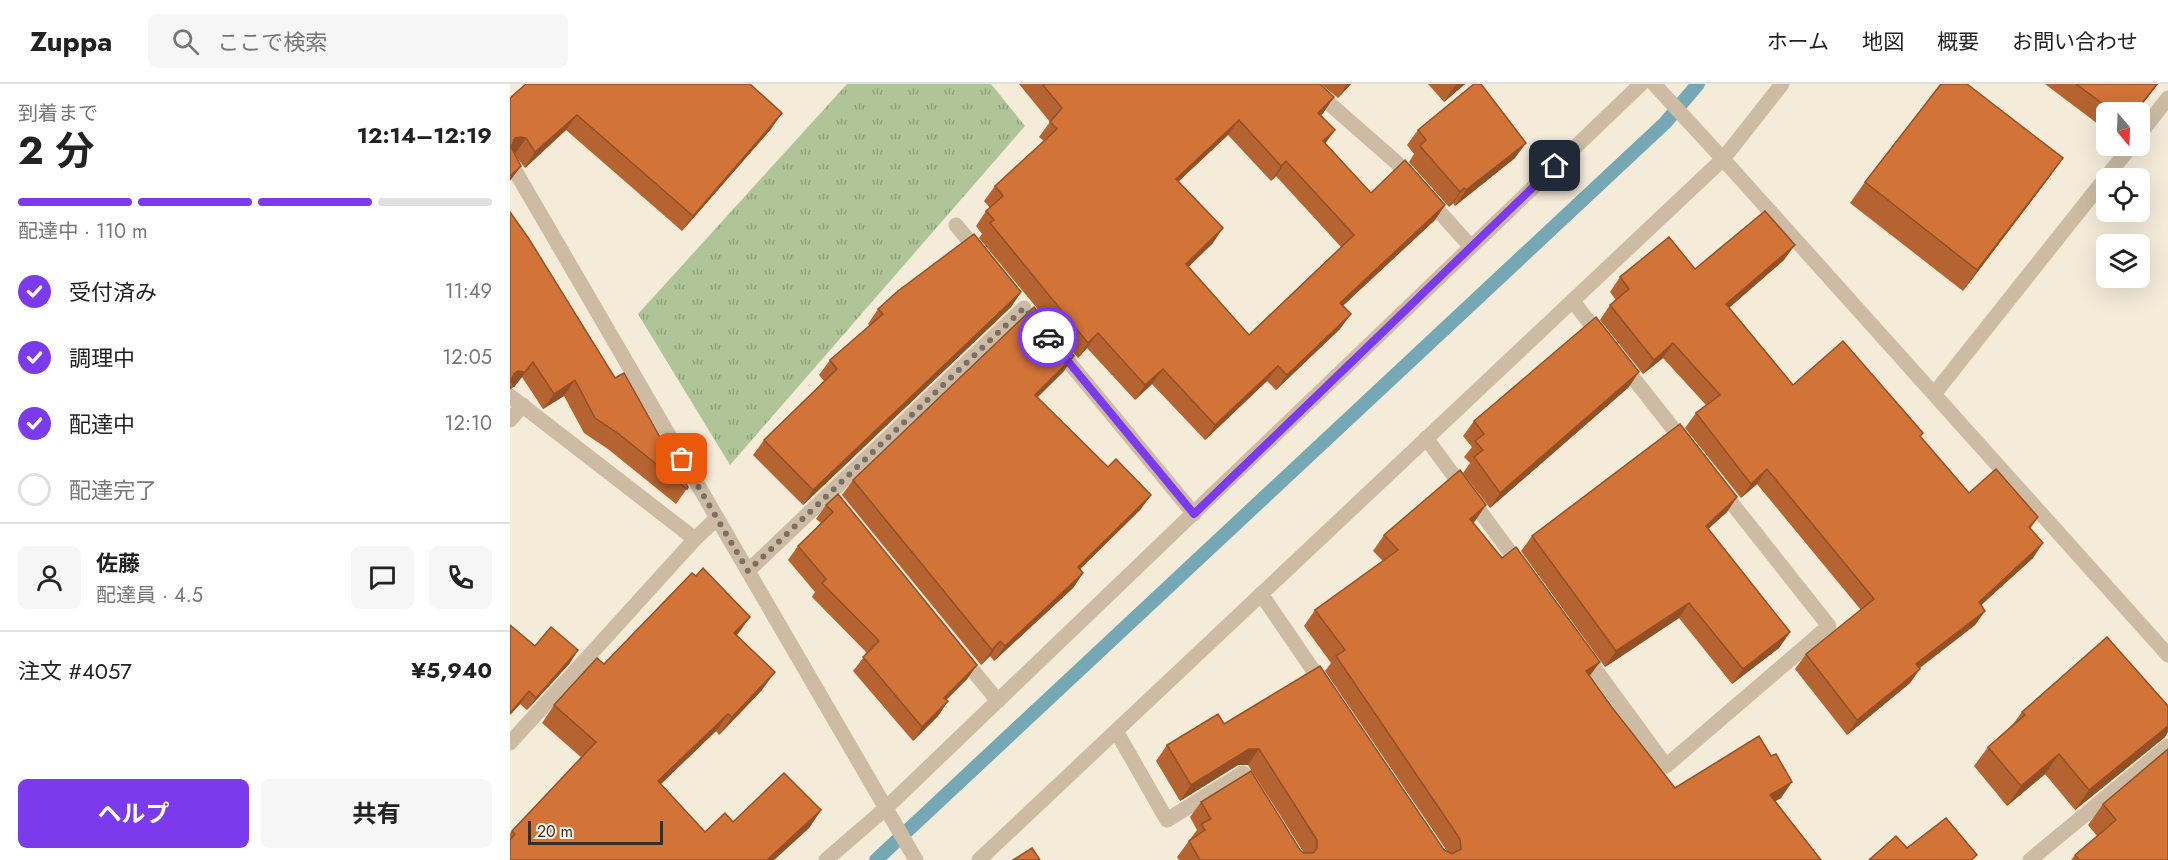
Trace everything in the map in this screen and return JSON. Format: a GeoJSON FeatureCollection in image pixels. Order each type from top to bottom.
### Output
{"type":"FeatureCollection","features":[{"type":"Feature","properties":{"kind":"street"},"geometry":{"type":"LineString","coordinates":[[1307,84],[1396,162],[1471,247]]}},
{"type":"Feature","properties":{"kind":"street"},"geometry":{"type":"LineString","coordinates":[[826,860],[886,808],[1641,84]]}},
{"type":"Feature","properties":{"kind":"street"},"geometry":{"type":"LineString","coordinates":[[1654,84],[2168,655]]}},
{"type":"Feature","properties":{"kind":"street"},"geometry":{"type":"LineString","coordinates":[[979,860],[1723,159],[1782,84]]}},
{"type":"Feature","properties":{"kind":"street"},"geometry":{"type":"LineString","coordinates":[[2150,121],[2168,98]]}},
{"type":"Feature","properties":{"kind":"street"},"geometry":{"type":"LineString","coordinates":[[1934,394],[2123,156]]}},
{"type":"Feature","properties":{"kind":"street"},"geometry":{"type":"LineString","coordinates":[[510,162],[916,860]]}},
{"type":"Feature","properties":{"kind":"street"},"geometry":{"type":"LineString","coordinates":[[956,225],[990,267]]}},
{"type":"Feature","properties":{"kind":"street"},"geometry":{"type":"LineString","coordinates":[[1573,301],[1697,459]]}},
{"type":"Feature","properties":{"kind":"street"},"geometry":{"type":"LineString","coordinates":[[748,571],[833,498],[1024,309]]}},
{"type":"Feature","properties":{"kind":"street"},"geometry":{"type":"LineString","coordinates":[[1046,335],[1194,514]]}},
{"type":"Feature","properties":{"kind":"street"},"geometry":{"type":"LineString","coordinates":[[510,420],[516,400],[695,539]]}},
{"type":"Feature","properties":{"kind":"street"},"geometry":{"type":"LineString","coordinates":[[1426,438],[1532,583]]}},
{"type":"Feature","properties":{"kind":"street"},"geometry":{"type":"LineString","coordinates":[[1575,641],[1666,766],[1829,626],[1712,478]]}},
{"type":"Feature","properties":{"kind":"street"},"geometry":{"type":"LineString","coordinates":[[510,743],[695,539],[717,518]]}},
{"type":"Feature","properties":{"kind":"street"},"geometry":{"type":"LineString","coordinates":[[1262,594],[1335,702]]}},
{"type":"Feature","properties":{"kind":"street"},"geometry":{"type":"LineString","coordinates":[[954,647],[998,701]]}},
{"type":"Feature","properties":{"kind":"street"},"geometry":{"type":"LineString","coordinates":[[1116,731],[1167,820],[1243,773],[1261,802]]}},
{"type":"Feature","properties":{"kind":"street"},"geometry":{"type":"LineString","coordinates":[[2030,860],[2168,746]]}},
{"type":"Feature","properties":{"kind":"green space"},"geometry":{"type":"Polygon","coordinates":[[[847,84],[991,84],[1025,126],[730,465],[638,314],[847,84]]]}},
{"type":"Feature","properties":{"kind":"building"},"geometry":{"type":"Polygon","coordinates":[[[526,84],[750,84],[782,113],[693,216],[577,115],[535,152],[526,138],[515,138],[511,147],[521,166],[510,176],[510,98],[526,84]]]}},
{"type":"Feature","properties":{"kind":"building"},"geometry":{"type":"Polygon","coordinates":[[[1042,84],[1320,84],[1334,97],[1318,113],[1335,130],[1323,141],[1371,193],[1405,160],[1445,205],[1340,303],[1351,314],[1287,375],[1278,366],[1215,425],[1163,369],[1145,385],[1098,333],[1088,343],[990,223],[994,220],[986,211],[1003,196],[995,186],[1057,129],[1050,122],[1062,108],[1042,84]],[[1239,120],[1176,179],[1223,228],[1186,264],[1249,335],[1354,235],[1286,161],[1281,166],[1239,120]]]}},
{"type":"Feature","properties":{"kind":"building"},"geometry":{"type":"Polygon","coordinates":[[[1474,84],[1481,84],[1526,143],[1466,190],[1464,188],[1460,192],[1420,146],[1426,140],[1418,130],[1474,84]]]}},
{"type":"Feature","properties":{"kind":"building"},"geometry":{"type":"Polygon","coordinates":[[[1941,84],[1967,84],[2063,158],[1977,270],[1865,182],[1941,84]]]}},
{"type":"Feature","properties":{"kind":"building"},"geometry":{"type":"Polygon","coordinates":[[[2076,84],[2157,84],[2143,102],[2100,102],[2076,84]]]}},
{"type":"Feature","properties":{"kind":"building"},"geometry":{"type":"Polygon","coordinates":[[[1765,211],[1795,245],[1726,304],[1793,385],[1843,341],[1923,433],[1920,436],[1969,493],[1996,469],[2038,517],[2029,527],[2043,543],[1979,602],[1985,611],[1916,664],[1920,669],[1857,720],[1806,654],[1874,599],[1767,469],[1751,484],[1696,413],[1720,395],[1673,343],[1654,360],[1610,305],[1629,289],[1620,277],[1669,237],[1695,269],[1765,211]]]}},
{"type":"Feature","properties":{"kind":"building"},"geometry":{"type":"Polygon","coordinates":[[[510,212],[615,378],[624,373],[688,487],[687,489],[619,434],[595,418],[575,380],[554,394],[533,362],[525,372],[518,371],[514,374],[511,380],[513,386],[510,389],[510,212]]]}},
{"type":"Feature","properties":{"kind":"building"},"geometry":{"type":"Polygon","coordinates":[[[974,234],[1021,292],[813,490],[764,440],[837,369],[830,360],[883,314],[878,309],[898,291],[974,234]]]}},
{"type":"Feature","properties":{"kind":"building"},"geometry":{"type":"Polygon","coordinates":[[[1034,307],[1074,356],[1035,395],[1108,467],[1116,459],[1151,495],[1078,567],[1083,573],[1005,646],[1000,641],[992,650],[853,480],[1034,307]]]}},
{"type":"Feature","properties":{"kind":"building"},"geometry":{"type":"Polygon","coordinates":[[[1596,317],[1639,372],[1500,493],[1474,457],[1483,450],[1475,441],[1484,434],[1474,421],[1596,317]]]}},
{"type":"Feature","properties":{"kind":"building"},"geometry":{"type":"Polygon","coordinates":[[[1680,424],[1737,497],[1706,526],[1790,632],[1743,669],[1689,603],[1616,651],[1532,536],[1680,424]]]}},
{"type":"Feature","properties":{"kind":"building"},"geometry":{"type":"Polygon","coordinates":[[[1460,470],[1486,505],[1470,519],[1502,558],[1516,547],[1600,662],[1586,671],[1675,788],[1759,736],[1771,756],[1776,754],[1792,782],[1770,795],[1821,860],[1200,860],[1189,841],[1205,830],[1201,824],[1211,819],[1201,802],[1251,771],[1300,850],[1304,853],[1313,853],[1317,848],[1317,840],[1259,749],[1249,749],[1191,785],[1167,745],[1218,714],[1224,724],[1320,666],[1444,850],[1452,854],[1461,849],[1460,839],[1336,656],[1345,650],[1315,610],[1398,550],[1384,535],[1460,470]]]}},
{"type":"Feature","properties":{"kind":"building"},"geometry":{"type":"Polygon","coordinates":[[[838,494],[977,665],[944,698],[948,701],[922,727],[863,657],[879,641],[822,583],[826,579],[798,546],[833,512],[826,505],[838,494]]]}},
{"type":"Feature","properties":{"kind":"building"},"geometry":{"type":"Polygon","coordinates":[[[703,568],[750,617],[734,633],[775,672],[732,717],[728,714],[658,781],[705,832],[725,813],[733,822],[784,773],[821,810],[767,860],[510,860],[510,840],[515,834],[512,831],[596,742],[554,705],[597,658],[604,664],[692,573],[696,576],[703,568]]]}},
{"type":"Feature","properties":{"kind":"building"},"geometry":{"type":"Polygon","coordinates":[[[510,625],[535,646],[551,627],[578,650],[536,698],[529,691],[511,712],[510,711],[510,625]]]}},
{"type":"Feature","properties":{"kind":"building"},"geometry":{"type":"Polygon","coordinates":[[[2107,637],[2168,706],[2168,726],[2089,790],[2059,754],[2021,786],[1988,747],[2025,715],[2022,712],[2107,637]]]}},
{"type":"Feature","properties":{"kind":"building"},"geometry":{"type":"Polygon","coordinates":[[[2168,749],[2168,860],[2079,860],[2075,855],[2116,820],[2103,804],[2168,749]]]}},
{"type":"Feature","properties":{"kind":"building"},"geometry":{"type":"Polygon","coordinates":[[[1946,818],[1977,855],[1971,860],[1869,860],[1896,836],[1907,848],[1946,818]]]}},
{"type":"Feature","properties":{"kind":"building"},"geometry":{"type":"Polygon","coordinates":[[[1032,848],[1040,860],[1013,860],[1032,848]]]}},
{"type":"Feature","properties":{"kind":"waterway"},"geometry":{"type":"LineString","coordinates":[[876,860],[1665,123],[1698,84]]}},
{"type":"Feature","properties":{"kind":"way so far"},"geometry":{"type":"LineString","coordinates":[[682,459],[748,571],[1024,308],[1048,337]]}},
{"type":"Feature","properties":{"kind":"route"},"geometry":{"type":"LineString","coordinates":[[1048,337],[1194,514],[1555,166]]}}]}
